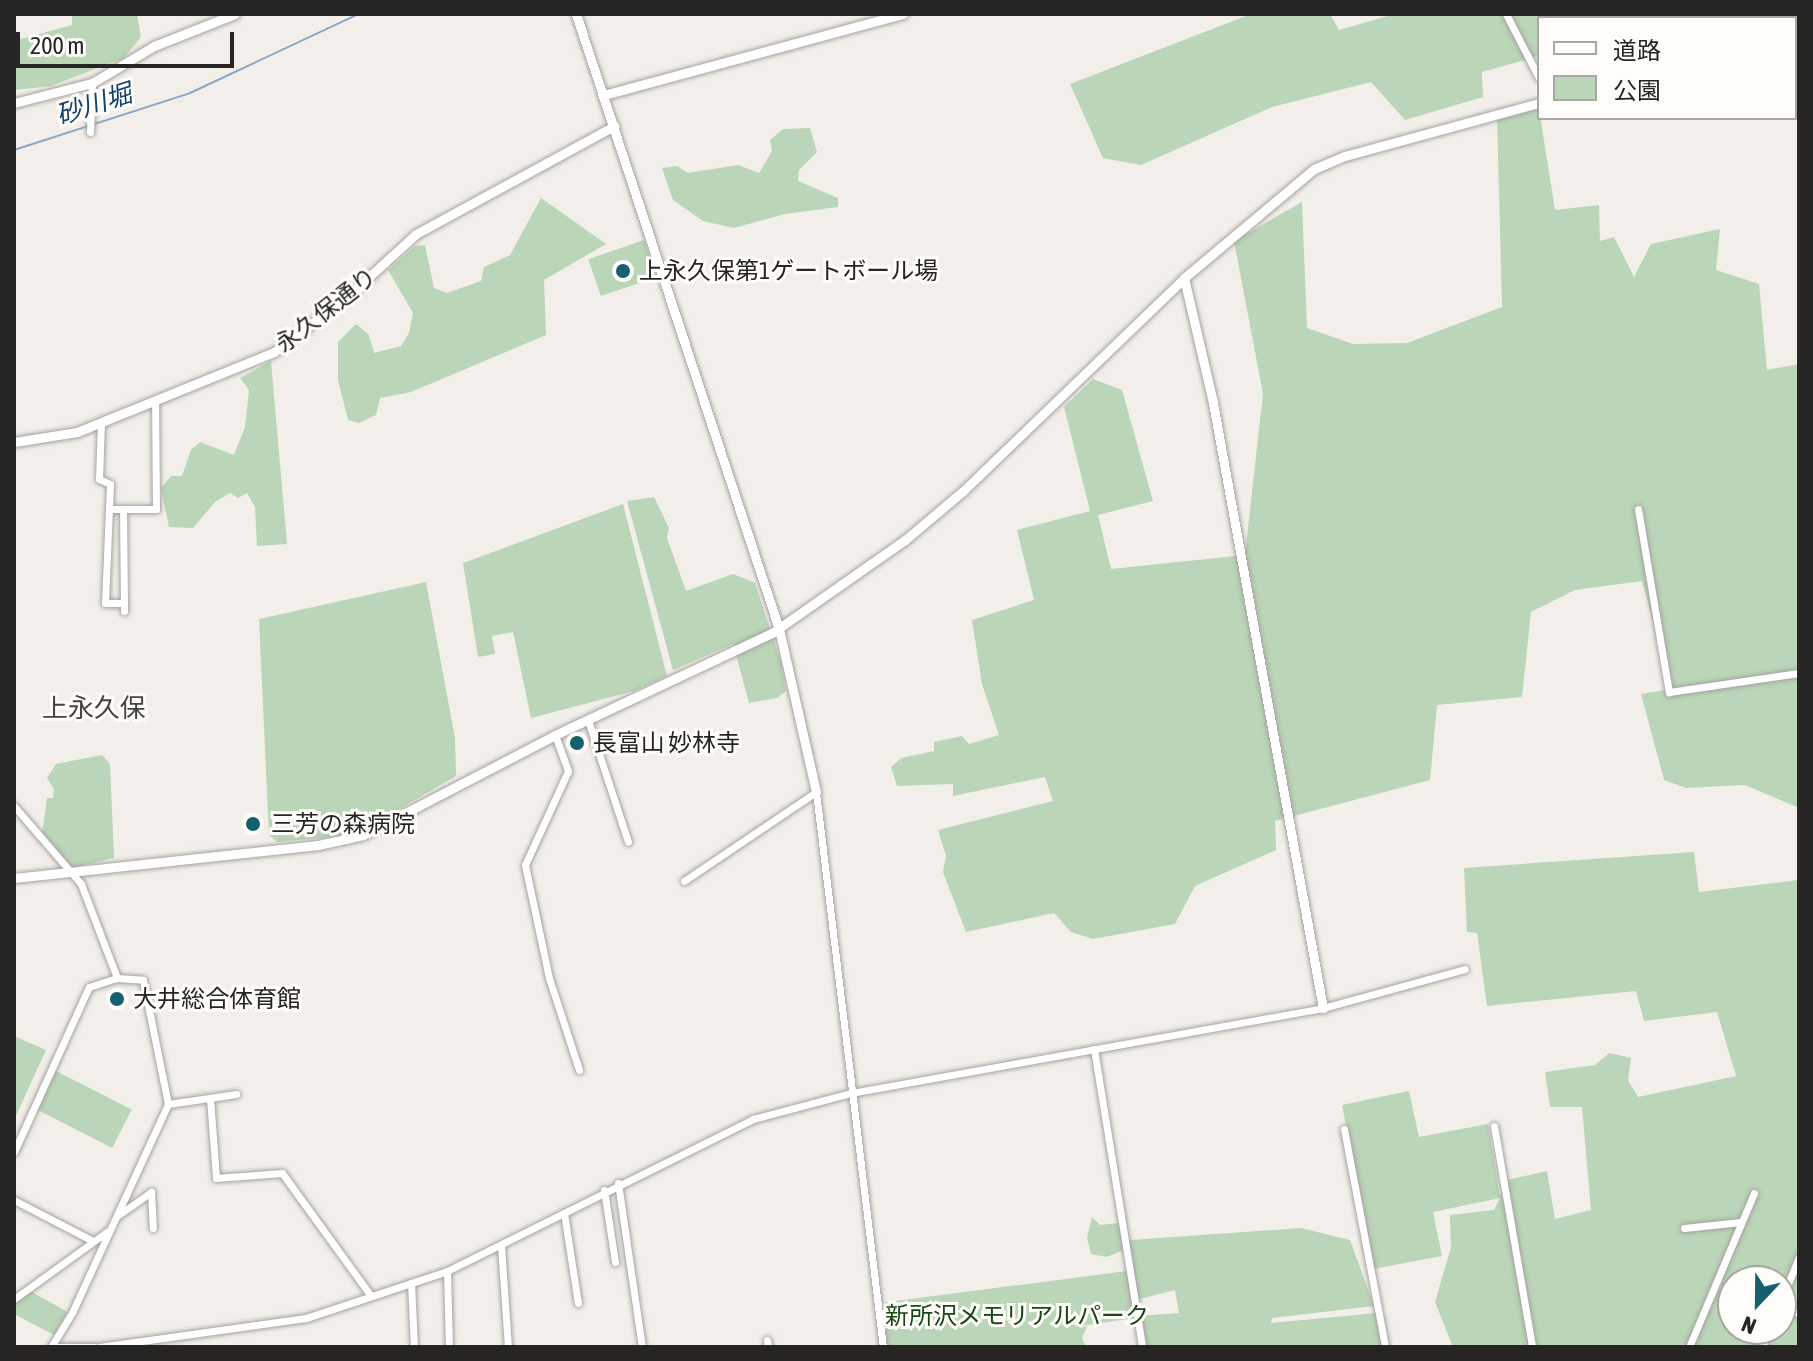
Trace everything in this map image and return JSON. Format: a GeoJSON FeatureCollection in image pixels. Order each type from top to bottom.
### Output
{"type":"FeatureCollection","features":[{"type":"Feature","properties":{"kind":"street"},"geometry":{"type":"LineString","coordinates":[[14,103],[92,83],[154,46],[235,14]]}},
{"type":"Feature","properties":{"kind":"street"},"geometry":{"type":"LineString","coordinates":[[576,14],[779,629],[816,792],[883,1347]]}},
{"type":"Feature","properties":{"kind":"street"},"geometry":{"type":"LineString","coordinates":[[604,95],[903,14]]}},
{"type":"Feature","properties":{"kind":"street"},"geometry":{"type":"LineString","coordinates":[[1506,14],[1537,74]]}},
{"type":"Feature","properties":{"kind":"street"},"geometry":{"type":"LineString","coordinates":[[90,132],[92,83]]}},
{"type":"Feature","properties":{"kind":"street"},"geometry":{"type":"LineString","coordinates":[[14,878],[340,842],[386,825],[555,735],[779,629],[905,540],[963,491],[1184,278],[1314,169],[1345,156],[1537,104]]}},
{"type":"Feature","properties":{"kind":"street","name":"永久保通り"},"geometry":{"type":"LineString","coordinates":[[14,442],[48,438],[101,422],[274,352],[348,296],[416,234],[614,126]]}},
{"type":"Feature","properties":{"kind":"street"},"geometry":{"type":"LineString","coordinates":[[1184,278],[1213,403],[1323,1008]]}},
{"type":"Feature","properties":{"kind":"street"},"geometry":{"type":"LineString","coordinates":[[109,509],[156,509],[155,400]]}},
{"type":"Feature","properties":{"kind":"street"},"geometry":{"type":"LineString","coordinates":[[101,422],[99,479],[110,484],[105,603],[124,607],[123,509]]}},
{"type":"Feature","properties":{"kind":"street"},"geometry":{"type":"LineString","coordinates":[[1638,509],[1669,692],[1799,673]]}},
{"type":"Feature","properties":{"kind":"street"},"geometry":{"type":"LineString","coordinates":[[588,720],[628,842]]}},
{"type":"Feature","properties":{"kind":"street"},"geometry":{"type":"LineString","coordinates":[[555,735],[568,771],[525,865],[549,978],[579,1070]]}},
{"type":"Feature","properties":{"kind":"street"},"geometry":{"type":"LineString","coordinates":[[684,881],[816,792]]}},
{"type":"Feature","properties":{"kind":"street"},"geometry":{"type":"LineString","coordinates":[[14,806],[71,870],[88,897],[117,978]]}},
{"type":"Feature","properties":{"kind":"street"},"geometry":{"type":"LineString","coordinates":[[51,1347],[96,1347],[284,1323],[369,1293],[411,1283],[447,1271],[618,1183],[753,1119],[851,1093],[1323,1008],[1465,969]]}},
{"type":"Feature","properties":{"kind":"street"},"geometry":{"type":"LineString","coordinates":[[14,1152],[89,987],[117,978],[143,980],[168,1104],[73,1311],[51,1347]]}},
{"type":"Feature","properties":{"kind":"street"},"geometry":{"type":"LineString","coordinates":[[1094,1049],[1142,1347]]}},
{"type":"Feature","properties":{"kind":"street"},"geometry":{"type":"LineString","coordinates":[[168,1104],[236,1094]]}},
{"type":"Feature","properties":{"kind":"street"},"geometry":{"type":"LineString","coordinates":[[210,1098],[216,1178],[282,1173],[369,1293]]}},
{"type":"Feature","properties":{"kind":"street"},"geometry":{"type":"LineString","coordinates":[[1494,1126],[1532,1347]]}},
{"type":"Feature","properties":{"kind":"street"},"geometry":{"type":"LineString","coordinates":[[1344,1129],[1385,1347]]}},
{"type":"Feature","properties":{"kind":"street"},"geometry":{"type":"LineString","coordinates":[[618,1183],[642,1347]]}},
{"type":"Feature","properties":{"kind":"street"},"geometry":{"type":"LineString","coordinates":[[604,1190],[615,1262]]}},
{"type":"Feature","properties":{"kind":"street"},"geometry":{"type":"LineString","coordinates":[[115,1217],[151,1192],[153,1228]]}},
{"type":"Feature","properties":{"kind":"street"},"geometry":{"type":"LineString","coordinates":[[1689,1347],[1754,1193]]}},
{"type":"Feature","properties":{"kind":"street"},"geometry":{"type":"LineString","coordinates":[[14,1200],[91,1240]]}},
{"type":"Feature","properties":{"kind":"street"},"geometry":{"type":"LineString","coordinates":[[564,1213],[578,1303]]}},
{"type":"Feature","properties":{"kind":"street"},"geometry":{"type":"LineString","coordinates":[[1684,1228],[1741,1222]]}},
{"type":"Feature","properties":{"kind":"street"},"geometry":{"type":"LineString","coordinates":[[14,1299],[91,1240],[108,1231]]}},
{"type":"Feature","properties":{"kind":"street"},"geometry":{"type":"LineString","coordinates":[[501,1245],[508,1347]]}},
{"type":"Feature","properties":{"kind":"street"},"geometry":{"type":"LineString","coordinates":[[447,1271],[449,1347]]}},
{"type":"Feature","properties":{"kind":"street"},"geometry":{"type":"LineString","coordinates":[[411,1283],[414,1347]]}},
{"type":"Feature","properties":{"kind":"green space"},"geometry":{"type":"Polygon","coordinates":[[[72,14],[137,14],[141,37],[124,58],[51,86],[14,90],[14,41],[72,25],[72,14]]]}},
{"type":"Feature","properties":{"kind":"green space"},"geometry":{"type":"Polygon","coordinates":[[[1251,14],[1330,14],[1339,30],[1395,14],[1799,14],[1799,33],[1797,16],[1537,16],[1537,57],[1482,72],[1483,97],[1405,120],[1371,82],[1272,107],[1141,165],[1103,158],[1070,84],[1251,14]]]}},
{"type":"Feature","properties":{"kind":"green space"},"geometry":{"type":"Polygon","coordinates":[[[1537,109],[1555,210],[1599,205],[1600,241],[1614,237],[1634,277],[1651,244],[1720,229],[1716,270],[1759,284],[1767,370],[1799,364],[1799,808],[1745,785],[1686,788],[1664,780],[1641,694],[1671,689],[1642,581],[1575,590],[1531,612],[1522,697],[1437,705],[1430,780],[1275,821],[1276,850],[1195,886],[1175,924],[1093,939],[1071,932],[1054,913],[966,932],[943,872],[946,856],[938,830],[1053,801],[1045,777],[953,796],[953,784],[897,786],[891,767],[901,758],[934,751],[934,742],[962,736],[969,744],[999,735],[982,684],[972,620],[1034,600],[1017,530],[1090,511],[1064,407],[1093,379],[1122,390],[1153,501],[1098,515],[1111,569],[1245,555],[1263,394],[1234,241],[1302,202],[1307,328],[1353,344],[1407,343],[1502,307],[1497,116],[1537,109]]]}},
{"type":"Feature","properties":{"kind":"green space"},"geometry":{"type":"Polygon","coordinates":[[[810,128],[817,152],[799,170],[798,181],[838,198],[838,207],[785,214],[734,228],[703,221],[673,200],[662,168],[677,166],[688,173],[738,165],[759,173],[772,151],[770,140],[783,129],[810,128]]]}},
{"type":"Feature","properties":{"kind":"green space"},"geometry":{"type":"Polygon","coordinates":[[[541,198],[606,244],[544,280],[546,335],[411,392],[380,398],[376,415],[359,423],[348,420],[338,380],[338,342],[356,324],[369,335],[374,353],[401,346],[409,333],[413,313],[388,270],[415,246],[425,245],[434,288],[447,293],[481,281],[484,267],[510,255],[541,198]]]}},
{"type":"Feature","properties":{"kind":"green space","name":"上永久保第1ゲートボール場"},"geometry":{"type":"Polygon","coordinates":[[[644,240],[657,277],[601,296],[588,259],[644,240]]]}},
{"type":"Feature","properties":{"kind":"green space"},"geometry":{"type":"Polygon","coordinates":[[[271,361],[287,544],[257,546],[255,507],[247,493],[238,498],[230,493],[215,502],[193,528],[169,527],[161,488],[171,476],[182,476],[191,450],[200,442],[234,455],[245,427],[249,390],[240,378],[271,361]]]}},
{"type":"Feature","properties":{"kind":"green space"},"geometry":{"type":"Polygon","coordinates":[[[654,497],[669,528],[667,538],[686,591],[733,574],[755,583],[782,666],[786,691],[777,698],[749,703],[733,644],[673,670],[627,501],[654,497]]]}},
{"type":"Feature","properties":{"kind":"green space"},"geometry":{"type":"Polygon","coordinates":[[[623,504],[667,676],[634,691],[531,718],[513,632],[492,636],[495,654],[478,657],[463,563],[623,504]]]}},
{"type":"Feature","properties":{"kind":"green space"},"geometry":{"type":"Polygon","coordinates":[[[426,582],[455,738],[456,776],[354,835],[277,842],[269,835],[259,619],[426,582]]]}},
{"type":"Feature","properties":{"kind":"green space"},"geometry":{"type":"Polygon","coordinates":[[[102,755],[110,764],[114,858],[72,868],[42,834],[47,798],[53,798],[54,789],[47,778],[56,764],[102,755]]]}},
{"type":"Feature","properties":{"kind":"green space"},"geometry":{"type":"Polygon","coordinates":[[[1694,852],[1699,892],[1799,880],[1799,1347],[1453,1347],[1435,1302],[1451,1247],[1450,1215],[1494,1210],[1500,1198],[1433,1212],[1442,1256],[1373,1269],[1342,1105],[1409,1091],[1419,1137],[1488,1124],[1500,1196],[1507,1180],[1547,1171],[1555,1219],[1591,1210],[1582,1107],[1550,1107],[1545,1072],[1595,1065],[1609,1053],[1631,1058],[1628,1080],[1638,1097],[1736,1076],[1717,1012],[1644,1021],[1636,991],[1487,1006],[1477,933],[1467,932],[1464,868],[1694,852]]]}},
{"type":"Feature","properties":{"kind":"green space"},"geometry":{"type":"Polygon","coordinates":[[[14,1036],[46,1050],[14,1120],[14,1036]]]}},
{"type":"Feature","properties":{"kind":"green space"},"geometry":{"type":"Polygon","coordinates":[[[56,1071],[132,1110],[112,1148],[36,1109],[56,1071]]]}},
{"type":"Feature","properties":{"kind":"green space"},"geometry":{"type":"Polygon","coordinates":[[[1092,1217],[1100,1225],[1118,1223],[1122,1235],[1130,1240],[1301,1228],[1350,1240],[1374,1306],[1272,1318],[1271,1323],[1377,1313],[1383,1347],[1141,1347],[1140,1316],[1179,1313],[1175,1290],[1136,1300],[1129,1256],[1121,1251],[1107,1257],[1091,1254],[1087,1238],[1092,1217]]]}},
{"type":"Feature","properties":{"kind":"green space","name":"新所沢メモリアルパーク"},"geometry":{"type":"Polygon","coordinates":[[[1127,1271],[1135,1318],[1081,1326],[1087,1327],[1082,1338],[1086,1347],[886,1347],[880,1303],[1127,1271]]]}},
{"type":"Feature","properties":{"kind":"green space"},"geometry":{"type":"Polygon","coordinates":[[[30,1291],[68,1312],[54,1335],[14,1314],[14,1303],[30,1291]]]}},
{"type":"Feature","properties":{"kind":"waterway","name":"砂川堀"},"geometry":{"type":"LineString","coordinates":[[14,150],[190,93],[359,14]]}},
{"type":"Feature","properties":{"kind":"place","name":"上永久保第1ゲートボール場"},"geometry":{"type":"Point","coordinates":[623,271]}},
{"type":"Feature","properties":{"kind":"place","name":"長富山 妙林寺"},"geometry":{"type":"Point","coordinates":[577,743]}},
{"type":"Feature","properties":{"kind":"place","name":"三芳の森病院"},"geometry":{"type":"Point","coordinates":[253,824]}},
{"type":"Feature","properties":{"kind":"place","name":"大井総合体育館"},"geometry":{"type":"Point","coordinates":[117,999]}},
{"type":"Feature","properties":{"kind":"district","name":"上永久保"},"geometry":{"type":"Point","coordinates":[94,709]}}]}
